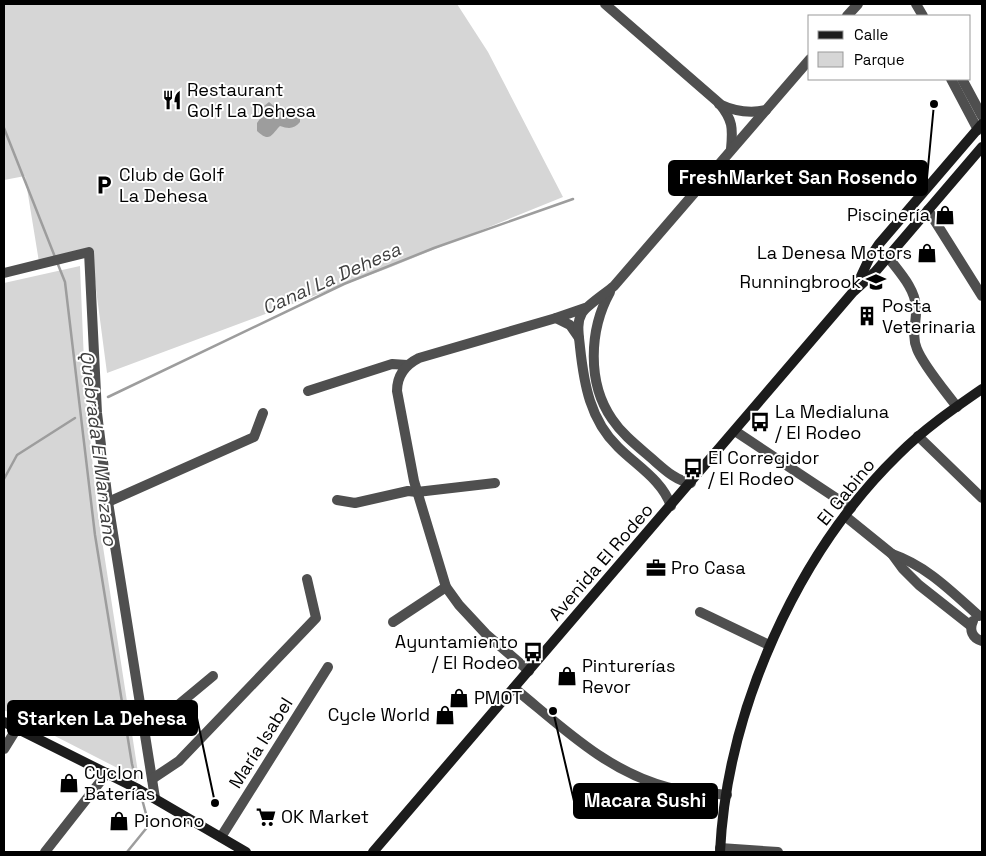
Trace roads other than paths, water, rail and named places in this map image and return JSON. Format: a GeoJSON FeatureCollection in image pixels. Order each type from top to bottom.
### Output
{"type":"FeatureCollection","features":[{"type":"Feature","properties":{"kind":"main road"},"geometry":{"type":"LineString","coordinates":[[980,127],[982,140]]}},
{"type":"Feature","properties":{"kind":"main road","name":"Avenida El Rodeo"},"geometry":{"type":"LineString","coordinates":[[853,292],[869,259],[879,244],[980,127]]}},
{"type":"Feature","properties":{"kind":"main road","name":"Avenida El Rodeo"},"geometry":{"type":"LineString","coordinates":[[373,852],[853,292],[875,272],[982,147]]}},
{"type":"Feature","properties":{"kind":"main road","name":"El Gabino"},"geometry":{"type":"LineString","coordinates":[[720,850],[727,795],[740,736],[769,645],[817,556],[848,512],[881,472],[918,436],[982,389]]}},
{"type":"Feature","properties":{"kind":"main road"},"geometry":{"type":"LineString","coordinates":[[4,722],[155,798],[246,852]]}},
{"type":"Feature","properties":{"kind":"street"},"geometry":{"type":"LineString","coordinates":[[605,4],[719,103],[745,112],[766,110]]}},
{"type":"Feature","properties":{"kind":"street"},"geometry":{"type":"LineString","coordinates":[[848,15],[858,4]]}},
{"type":"Feature","properties":{"kind":"street"},"geometry":{"type":"LineString","coordinates":[[916,4],[922,15]]}},
{"type":"Feature","properties":{"kind":"street"},"geometry":{"type":"LineString","coordinates":[[308,391],[392,364],[407,365],[424,356],[585,308],[614,286],[808,61]]}},
{"type":"Feature","properties":{"kind":"street"},"geometry":{"type":"LineString","coordinates":[[952,80],[980,127]]}},
{"type":"Feature","properties":{"kind":"street"},"geometry":{"type":"LineString","coordinates":[[963,80],[982,116]]}},
{"type":"Feature","properties":{"kind":"street"},"geometry":{"type":"LineString","coordinates":[[719,103],[731,122],[732,138],[730,150]]}},
{"type":"Feature","properties":{"kind":"street"},"geometry":{"type":"LineString","coordinates":[[928,210],[982,296]]}},
{"type":"Feature","properties":{"kind":"street"},"geometry":{"type":"LineString","coordinates":[[4,273],[89,252],[97,413],[108,502],[155,798]]}},
{"type":"Feature","properties":{"kind":"street"},"geometry":{"type":"LineString","coordinates":[[888,257],[914,297],[916,312],[914,340],[919,354],[957,406]]}},
{"type":"Feature","properties":{"kind":"street"},"geometry":{"type":"LineString","coordinates":[[614,286],[603,308],[595,338],[595,368],[600,396],[607,412],[633,443],[676,478],[691,483]]}},
{"type":"Feature","properties":{"kind":"street"},"geometry":{"type":"LineString","coordinates":[[585,308],[579,320],[580,340],[586,391],[596,416],[607,435],[665,491],[671,506]]}},
{"type":"Feature","properties":{"kind":"street"},"geometry":{"type":"LineString","coordinates":[[556,318],[570,326],[580,340]]}},
{"type":"Feature","properties":{"kind":"street"},"geometry":{"type":"LineString","coordinates":[[407,365],[399,379],[397,392],[417,492],[446,587],[459,605],[486,634],[529,671]]}},
{"type":"Feature","properties":{"kind":"street"},"geometry":{"type":"LineString","coordinates":[[108,502],[254,437],[263,413]]}},
{"type":"Feature","properties":{"kind":"street"},"geometry":{"type":"LineString","coordinates":[[735,431],[848,512],[892,554],[903,569],[919,585],[971,626]]}},
{"type":"Feature","properties":{"kind":"street"},"geometry":{"type":"LineString","coordinates":[[918,436],[982,498]]}},
{"type":"Feature","properties":{"kind":"street"},"geometry":{"type":"LineString","coordinates":[[665,491],[667,481],[676,478]]}},
{"type":"Feature","properties":{"kind":"street"},"geometry":{"type":"LineString","coordinates":[[337,500],[355,503],[408,491],[417,492],[495,483]]}},
{"type":"Feature","properties":{"kind":"street"},"geometry":{"type":"LineString","coordinates":[[892,554],[926,570],[980,616],[972,622],[971,626],[973,635],[982,641]]}},
{"type":"Feature","properties":{"kind":"street"},"geometry":{"type":"LineString","coordinates":[[152,778],[178,761],[316,618],[307,579]]}},
{"type":"Feature","properties":{"kind":"street"},"geometry":{"type":"LineString","coordinates":[[393,622],[446,587]]}},
{"type":"Feature","properties":{"kind":"street"},"geometry":{"type":"LineString","coordinates":[[700,612],[769,645]]}},
{"type":"Feature","properties":{"kind":"street","name":"María Isabel"},"geometry":{"type":"LineString","coordinates":[[221,838],[328,667]]}},
{"type":"Feature","properties":{"kind":"street"},"geometry":{"type":"LineString","coordinates":[[144,730],[166,715],[214,676]]}},
{"type":"Feature","properties":{"kind":"street"},"geometry":{"type":"LineString","coordinates":[[514,688],[593,751],[626,772],[670,787],[727,795]]}},
{"type":"Feature","properties":{"kind":"street"},"geometry":{"type":"LineString","coordinates":[[4,749],[17,728]]}},
{"type":"Feature","properties":{"kind":"street"},"geometry":{"type":"LineString","coordinates":[[45,852],[107,773]]}},
{"type":"Feature","properties":{"kind":"street"},"geometry":{"type":"LineString","coordinates":[[720,850],[778,852]]}},
{"type":"Feature","properties":{"kind":"waterway","name":"Quebrada El Manzano"},"geometry":{"type":"LineString","coordinates":[[4,128],[55,257]]}},
{"type":"Feature","properties":{"kind":"waterway","name":"Canal La Dehesa"},"geometry":{"type":"LineString","coordinates":[[108,397],[344,284],[434,248],[573,199]]}},
{"type":"Feature","properties":{"kind":"waterway","name":"Quebrada El Manzano"},"geometry":{"type":"LineString","coordinates":[[57,262],[65,282],[95,535],[136,780]]}},
{"type":"Feature","properties":{"kind":"waterway","name":"Canal La Dehesa"},"geometry":{"type":"LineString","coordinates":[[4,479],[17,455],[75,418]]}},
{"type":"Feature","properties":{"kind":"waterway","name":"Quebrada El Manzano"},"geometry":{"type":"LineString","coordinates":[[127,852],[149,825],[142,799]]}},
{"type":"Feature","properties":{"kind":"place","name":"Restaurant Golf La Dehesa"},"geometry":{"type":"Point","coordinates":[172,100]}},
{"type":"Feature","properties":{"kind":"place","name":"FreshMarket San Rosendo"},"geometry":{"type":"Point","coordinates":[934,104]}},
{"type":"Feature","properties":{"kind":"place","name":"Club de Golf La Dehesa"},"geometry":{"type":"Point","coordinates":[104,185]}},
{"type":"Feature","properties":{"kind":"place","name":"Piscinería"},"geometry":{"type":"Point","coordinates":[945,215]}},
{"type":"Feature","properties":{"kind":"place","name":"La Denesa Motors"},"geometry":{"type":"Point","coordinates":[927,253]}},
{"type":"Feature","properties":{"kind":"place","name":"Runningbrook"},"geometry":{"type":"Point","coordinates":[876,282]}},
{"type":"Feature","properties":{"kind":"place","name":"Posta Veterinaria"},"geometry":{"type":"Point","coordinates":[867,316]}},
{"type":"Feature","properties":{"kind":"place","name":"La Medialuna / El Rodeo"},"geometry":{"type":"Point","coordinates":[760,422]}},
{"type":"Feature","properties":{"kind":"place","name":"El Corregidor / El Rodeo"},"geometry":{"type":"Point","coordinates":[693,468]}},
{"type":"Feature","properties":{"kind":"place","name":"Pro Casa"},"geometry":{"type":"Point","coordinates":[656,568]}},
{"type":"Feature","properties":{"kind":"place","name":"Ayuntamiento / El Rodeo"},"geometry":{"type":"Point","coordinates":[533,652]}},
{"type":"Feature","properties":{"kind":"place","name":"Pinturerías Revor"},"geometry":{"type":"Point","coordinates":[567,676]}},
{"type":"Feature","properties":{"kind":"place","name":"PMOT"},"geometry":{"type":"Point","coordinates":[459,698]}},
{"type":"Feature","properties":{"kind":"place","name":"Macara Sushi"},"geometry":{"type":"Point","coordinates":[553,711]}},
{"type":"Feature","properties":{"kind":"place","name":"Cycle World"},"geometry":{"type":"Point","coordinates":[445,715]}},
{"type":"Feature","properties":{"kind":"place","name":"Cyclon Baterías"},"geometry":{"type":"Point","coordinates":[69,783]}},
{"type":"Feature","properties":{"kind":"place","name":"Starken La Dehesa"},"geometry":{"type":"Point","coordinates":[215,803]}},
{"type":"Feature","properties":{"kind":"place","name":"OK Market"},"geometry":{"type":"Point","coordinates":[266,817]}},
{"type":"Feature","properties":{"kind":"place","name":"Pionono"},"geometry":{"type":"Point","coordinates":[119,821]}}]}
